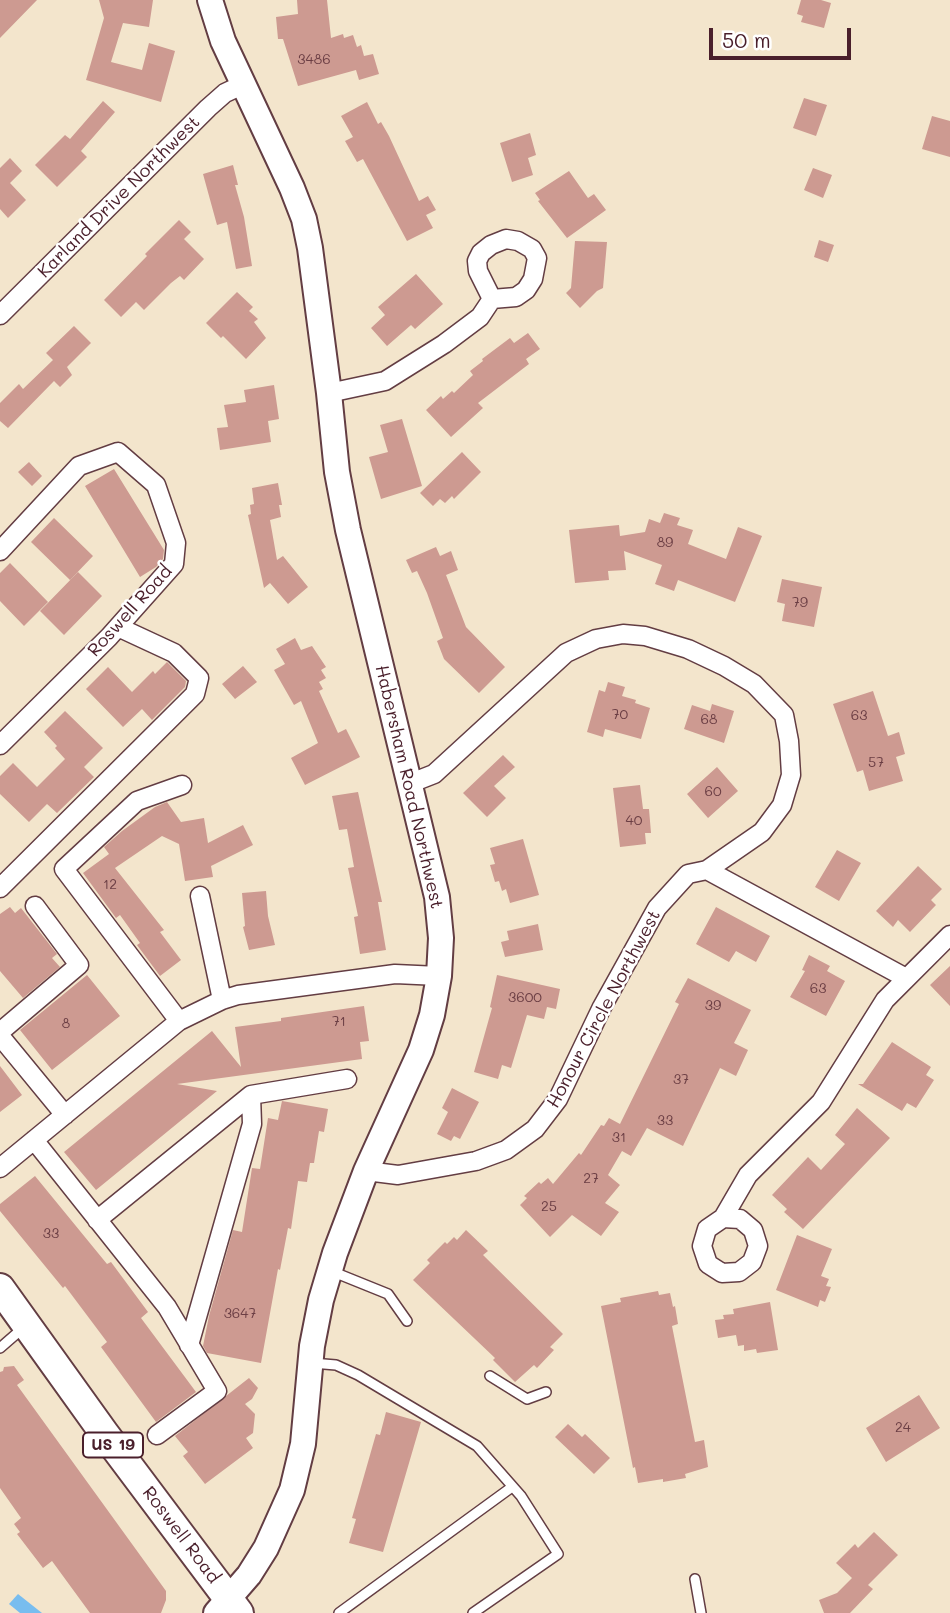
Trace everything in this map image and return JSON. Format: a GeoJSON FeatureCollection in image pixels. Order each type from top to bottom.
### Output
{"type":"FeatureCollection","features":[{"type":"Feature","properties":{"kind":"main road","name":"Roswell Road"},"geometry":{"type":"LineString","coordinates":[[0,1288],[228,1609]]}},
{"type":"Feature","properties":{"kind":"street","name":"Habersham Road Northwest"},"geometry":{"type":"LineString","coordinates":[[210,0],[223,41],[304,219],[329,393],[337,472],[348,530],[437,897],[441,938],[439,976],[432,1015],[421,1050],[366,1171],[321,1300],[311,1363],[303,1444],[292,1490],[267,1548],[228,1609]]}},
{"type":"Feature","properties":{"kind":"street","name":"Karland Drive Northwest"},"geometry":{"type":"LineString","coordinates":[[0,315],[208,108],[225,93],[242,85]]}},
{"type":"Feature","properties":{"kind":"street"},"geometry":{"type":"LineString","coordinates":[[329,393],[385,381],[471,324],[480,317],[492,299]]}},
{"type":"Feature","properties":{"kind":"street","name":"Roswell Road"},"geometry":{"type":"LineString","coordinates":[[0,551],[79,466],[118,452],[156,485],[176,543],[174,564],[118,627],[0,745]]}},
{"type":"Feature","properties":{"kind":"street"},"geometry":{"type":"LineString","coordinates":[[0,888],[195,694],[199,678],[174,653],[118,627]]}},
{"type":"Feature","properties":{"kind":"street","name":"Honour Circle Northwest"},"geometry":{"type":"LineString","coordinates":[[366,1171],[398,1175],[476,1161],[506,1150],[535,1129],[558,1099],[602,1007],[657,908],[688,874],[707,870],[762,832],[782,805],[791,775],[789,741],[784,715],[754,684],[688,649],[623,634],[596,639],[566,653],[434,774],[411,783]]}},
{"type":"Feature","properties":{"kind":"street"},"geometry":{"type":"LineString","coordinates":[[179,1021],[64,869],[137,801],[182,785]]}},
{"type":"Feature","properties":{"kind":"street"},"geometry":{"type":"LineString","coordinates":[[707,870],[906,978]]}},
{"type":"Feature","properties":{"kind":"street"},"geometry":{"type":"LineString","coordinates":[[200,895],[222,1000]]}},
{"type":"Feature","properties":{"kind":"street"},"geometry":{"type":"LineString","coordinates":[[35,906],[79,965],[0,1034],[65,1115]]}},
{"type":"Feature","properties":{"kind":"street"},"geometry":{"type":"LineString","coordinates":[[723,1219],[748,1175],[821,1102],[885,1000],[950,935]]}},
{"type":"Feature","properties":{"kind":"street"},"geometry":{"type":"LineString","coordinates":[[0,1168],[179,1021],[222,1000],[238,995],[395,974],[439,976]]}},
{"type":"Feature","properties":{"kind":"street"},"geometry":{"type":"LineString","coordinates":[[97,1220],[251,1095],[347,1079]]}},
{"type":"Feature","properties":{"kind":"street"},"geometry":{"type":"LineString","coordinates":[[188,1345],[252,1124],[251,1095]]}},
{"type":"Feature","properties":{"kind":"street"},"geometry":{"type":"LineString","coordinates":[[34,1140],[167,1307],[217,1391],[157,1435]]}},
{"type":"Feature","properties":{"kind":"lane"},"geometry":{"type":"LineString","coordinates":[[330,1270],[388,1294],[407,1321]]}},
{"type":"Feature","properties":{"kind":"lane"},"geometry":{"type":"LineString","coordinates":[[0,1349],[27,1325]]}},
{"type":"Feature","properties":{"kind":"lane"},"geometry":{"type":"LineString","coordinates":[[311,1363],[337,1366],[358,1375],[466,1439],[490,1460],[520,1496],[558,1553],[473,1613]]}},
{"type":"Feature","properties":{"kind":"lane"},"geometry":{"type":"LineString","coordinates":[[490,1376],[527,1399],[546,1392]]}},
{"type":"Feature","properties":{"kind":"lane"},"geometry":{"type":"LineString","coordinates":[[339,1613],[512,1487]]}},
{"type":"Feature","properties":{"kind":"lane"},"geometry":{"type":"LineString","coordinates":[[695,1578],[701,1613]]}},
{"type":"Feature","properties":{"kind":"water"},"geometry":{"type":"Polygon","coordinates":[[[18,1594],[42,1613],[20,1613],[9,1604],[18,1594]]]}},
{"type":"Feature","properties":{"kind":"building"},"geometry":{"type":"Polygon","coordinates":[[[0,0],[37,0],[0,38],[0,0]]]}},
{"type":"Feature","properties":{"kind":"building"},"geometry":{"type":"Polygon","coordinates":[[[99,0],[153,0],[149,27],[123,23],[111,62],[142,70],[149,43],[175,51],[161,102],[86,80],[104,18],[99,0]]]}},
{"type":"Feature","properties":{"kind":"building"},"geometry":{"type":"Polygon","coordinates":[[[297,0],[327,0],[331,38],[343,34],[344,38],[353,35],[357,47],[361,45],[364,56],[373,54],[379,74],[359,80],[356,70],[298,86],[283,39],[278,39],[276,17],[298,14],[297,0]]]}},
{"type":"Feature","properties":{"kind":"building"},"geometry":{"type":"Polygon","coordinates":[[[801,0],[831,3],[824,28],[801,22],[803,16],[797,14],[801,0]]]}},
{"type":"Feature","properties":{"kind":"building"},"geometry":{"type":"Polygon","coordinates":[[[804,98],[827,105],[816,136],[793,128],[804,98]]]}},
{"type":"Feature","properties":{"kind":"building"},"geometry":{"type":"Polygon","coordinates":[[[103,101],[115,112],[81,151],[87,157],[57,187],[35,165],[65,135],[70,139],[103,101]]]}},
{"type":"Feature","properties":{"kind":"building"},"geometry":{"type":"Polygon","coordinates":[[[367,102],[378,124],[381,122],[389,136],[419,201],[428,196],[436,210],[426,215],[433,228],[407,241],[363,159],[357,162],[345,141],[353,137],[341,116],[367,102]]]}},
{"type":"Feature","properties":{"kind":"building"},"geometry":{"type":"Polygon","coordinates":[[[932,116],[950,121],[950,157],[922,149],[932,116]]]}},
{"type":"Feature","properties":{"kind":"building"},"geometry":{"type":"Polygon","coordinates":[[[530,133],[536,155],[528,158],[533,175],[512,182],[500,143],[530,133]]]}},
{"type":"Feature","properties":{"kind":"building"},"geometry":{"type":"Polygon","coordinates":[[[10,158],[22,171],[10,183],[26,200],[8,218],[0,209],[0,168],[10,158]]]}},
{"type":"Feature","properties":{"kind":"building"},"geometry":{"type":"Polygon","coordinates":[[[233,165],[252,266],[236,269],[227,222],[217,225],[203,174],[233,165]]]}},
{"type":"Feature","properties":{"kind":"building"},"geometry":{"type":"Polygon","coordinates":[[[813,168],[832,175],[823,198],[804,190],[813,168]]]}},
{"type":"Feature","properties":{"kind":"building"},"geometry":{"type":"Polygon","coordinates":[[[569,171],[588,198],[594,194],[606,210],[567,238],[538,201],[540,200],[535,193],[569,171]]]}},
{"type":"Feature","properties":{"kind":"building"},"geometry":{"type":"Polygon","coordinates":[[[179,220],[191,232],[184,239],[204,259],[184,280],[180,276],[171,283],[144,310],[136,302],[121,317],[104,300],[179,220]]]}},
{"type":"Feature","properties":{"kind":"building"},"geometry":{"type":"Polygon","coordinates":[[[819,240],[834,245],[828,262],[814,257],[819,240]]]}},
{"type":"Feature","properties":{"kind":"building"},"geometry":{"type":"Polygon","coordinates":[[[575,241],[607,242],[603,288],[580,308],[566,293],[571,288],[575,241]]]}},
{"type":"Feature","properties":{"kind":"building"},"geometry":{"type":"Polygon","coordinates":[[[416,274],[443,304],[415,329],[411,325],[387,346],[371,328],[385,315],[378,307],[416,274]]]}},
{"type":"Feature","properties":{"kind":"building"},"geometry":{"type":"Polygon","coordinates":[[[237,292],[253,307],[249,311],[258,319],[254,322],[266,338],[246,359],[206,323],[237,292]]]}},
{"type":"Feature","properties":{"kind":"building"},"geometry":{"type":"Polygon","coordinates":[[[74,326],[91,343],[67,367],[72,375],[60,387],[54,381],[8,428],[0,421],[0,403],[19,384],[23,389],[53,360],[46,353],[74,326]]]}},
{"type":"Feature","properties":{"kind":"building"},"geometry":{"type":"Polygon","coordinates":[[[528,333],[540,349],[526,359],[529,364],[478,403],[483,408],[451,437],[426,410],[441,396],[443,399],[452,391],[454,393],[473,375],[470,371],[483,361],[482,359],[510,338],[514,343],[528,333]]]}},
{"type":"Feature","properties":{"kind":"building"},"geometry":{"type":"Polygon","coordinates":[[[274,385],[279,419],[268,421],[271,442],[220,450],[217,428],[228,427],[224,405],[246,402],[244,390],[274,385]]]}},
{"type":"Feature","properties":{"kind":"building"},"geometry":{"type":"Polygon","coordinates":[[[402,419],[422,486],[381,499],[369,457],[388,452],[380,425],[402,419]]]}},
{"type":"Feature","properties":{"kind":"building"},"geometry":{"type":"Polygon","coordinates":[[[462,452],[481,472],[454,499],[452,496],[445,503],[440,499],[433,506],[420,493],[462,452]]]}},
{"type":"Feature","properties":{"kind":"building"},"geometry":{"type":"Polygon","coordinates":[[[29,462],[42,476],[32,486],[18,472],[29,462]]]}},
{"type":"Feature","properties":{"kind":"building"},"geometry":{"type":"Polygon","coordinates":[[[114,469],[164,550],[163,559],[156,567],[140,577],[85,486],[114,469]]]}},
{"type":"Feature","properties":{"kind":"building"},"geometry":{"type":"Polygon","coordinates":[[[278,483],[281,517],[270,520],[277,560],[283,556],[308,587],[288,604],[270,583],[264,588],[248,515],[251,514],[250,505],[254,504],[252,488],[278,483]]]}},
{"type":"Feature","properties":{"kind":"building"},"geometry":{"type":"Polygon","coordinates":[[[664,513],[680,518],[677,525],[693,530],[688,544],[726,559],[738,527],[762,536],[735,602],[678,580],[674,591],[655,584],[662,565],[624,551],[626,570],[608,571],[609,580],[575,583],[569,530],[619,525],[620,536],[645,532],[649,519],[660,523],[664,513]]]}},
{"type":"Feature","properties":{"kind":"building"},"geometry":{"type":"Polygon","coordinates":[[[54,518],[93,556],[70,580],[31,542],[54,518]]]}},
{"type":"Feature","properties":{"kind":"building"},"geometry":{"type":"Polygon","coordinates":[[[436,547],[440,556],[451,551],[458,570],[446,575],[466,627],[505,667],[479,693],[444,659],[437,641],[443,638],[427,593],[417,571],[412,573],[406,560],[436,547]]]}},
{"type":"Feature","properties":{"kind":"building"},"geometry":{"type":"Polygon","coordinates":[[[10,563],[48,602],[24,626],[0,601],[0,573],[10,563]]]}},
{"type":"Feature","properties":{"kind":"building"},"geometry":{"type":"Polygon","coordinates":[[[78,572],[102,596],[64,635],[40,611],[78,572]]]}},
{"type":"Feature","properties":{"kind":"building"},"geometry":{"type":"Polygon","coordinates":[[[782,579],[822,587],[814,627],[782,621],[785,604],[777,602],[782,579]]]}},
{"type":"Feature","properties":{"kind":"building"},"geometry":{"type":"Polygon","coordinates":[[[295,638],[301,650],[312,646],[326,667],[321,670],[326,678],[319,682],[323,689],[319,691],[338,733],[346,729],[360,757],[305,785],[291,758],[318,743],[301,701],[294,705],[274,670],[285,664],[276,649],[295,638]]]}},
{"type":"Feature","properties":{"kind":"building"},"geometry":{"type":"Polygon","coordinates":[[[167,662],[186,681],[185,687],[152,720],[142,709],[123,727],[86,689],[108,667],[132,692],[153,671],[155,674],[167,662]]]}},
{"type":"Feature","properties":{"kind":"building"},"geometry":{"type":"Polygon","coordinates":[[[243,666],[257,682],[235,699],[222,684],[243,666]]]}},
{"type":"Feature","properties":{"kind":"building"},"geometry":{"type":"Polygon","coordinates":[[[608,682],[625,687],[622,696],[650,708],[641,739],[605,729],[603,737],[587,732],[599,690],[605,692],[608,682]]]}},
{"type":"Feature","properties":{"kind":"building"},"geometry":{"type":"Polygon","coordinates":[[[873,691],[888,736],[899,732],[905,754],[896,757],[903,781],[869,791],[863,770],[857,772],[833,704],[873,691]]]}},
{"type":"Feature","properties":{"kind":"building"},"geometry":{"type":"Polygon","coordinates":[[[712,704],[734,711],[724,743],[684,729],[692,705],[710,711],[712,704]]]}},
{"type":"Feature","properties":{"kind":"building"},"geometry":{"type":"Polygon","coordinates":[[[65,711],[103,748],[84,767],[94,777],[57,813],[47,804],[29,822],[0,794],[0,776],[13,763],[37,787],[65,759],[44,732],[65,711]]]}},
{"type":"Feature","properties":{"kind":"building"},"geometry":{"type":"Polygon","coordinates":[[[503,755],[515,767],[494,786],[506,798],[487,817],[463,793],[503,755]]]}},
{"type":"Feature","properties":{"kind":"building"},"geometry":{"type":"Polygon","coordinates":[[[717,767],[738,791],[708,818],[687,794],[717,767]]]}},
{"type":"Feature","properties":{"kind":"building"},"geometry":{"type":"Polygon","coordinates":[[[640,785],[643,809],[649,809],[651,833],[645,833],[646,844],[620,847],[613,788],[640,785]]]}},
{"type":"Feature","properties":{"kind":"building"},"geometry":{"type":"Polygon","coordinates":[[[358,792],[382,902],[378,902],[386,950],[360,954],[354,917],[358,916],[348,868],[354,867],[347,829],[339,830],[332,796],[358,792]]]}},
{"type":"Feature","properties":{"kind":"building"},"geometry":{"type":"Polygon","coordinates":[[[167,802],[181,822],[204,818],[208,843],[243,825],[253,845],[211,866],[213,877],[185,881],[179,844],[162,836],[115,868],[164,930],[160,932],[181,960],[160,976],[137,945],[140,943],[120,915],[116,918],[83,873],[109,854],[104,847],[122,831],[155,807],[167,802]]]}},
{"type":"Feature","properties":{"kind":"building"},"geometry":{"type":"Polygon","coordinates":[[[523,839],[539,895],[510,903],[506,889],[502,891],[499,881],[495,882],[490,865],[495,864],[490,848],[523,839]]]}},
{"type":"Feature","properties":{"kind":"building"},"geometry":{"type":"Polygon","coordinates":[[[837,850],[861,863],[839,901],[815,887],[837,850]]]}},
{"type":"Feature","properties":{"kind":"building"},"geometry":{"type":"Polygon","coordinates":[[[918,866],[942,889],[931,900],[936,905],[910,932],[898,920],[893,927],[876,911],[918,866]]]}},
{"type":"Feature","properties":{"kind":"building"},"geometry":{"type":"Polygon","coordinates":[[[266,891],[268,916],[275,945],[249,950],[243,927],[242,893],[266,891]]]}},
{"type":"Feature","properties":{"kind":"building"},"geometry":{"type":"Polygon","coordinates":[[[10,907],[15,913],[21,908],[57,954],[52,958],[60,967],[23,998],[0,971],[0,914],[10,907]]]}},
{"type":"Feature","properties":{"kind":"building"},"geometry":{"type":"Polygon","coordinates":[[[716,907],[770,936],[756,962],[736,951],[729,962],[696,944],[716,907]]]}},
{"type":"Feature","properties":{"kind":"building"},"geometry":{"type":"Polygon","coordinates":[[[538,924],[543,950],[505,957],[501,942],[509,940],[507,931],[538,924]]]}},
{"type":"Feature","properties":{"kind":"building"},"geometry":{"type":"Polygon","coordinates":[[[809,955],[830,966],[827,971],[845,981],[826,1016],[790,997],[805,971],[802,970],[809,955]]]}},
{"type":"Feature","properties":{"kind":"building"},"geometry":{"type":"Polygon","coordinates":[[[950,966],[950,1006],[930,985],[950,966]]]}},
{"type":"Feature","properties":{"kind":"building"},"geometry":{"type":"Polygon","coordinates":[[[87,975],[120,1016],[52,1070],[20,1030],[87,975]]]}},
{"type":"Feature","properties":{"kind":"building"},"geometry":{"type":"Polygon","coordinates":[[[497,975],[560,989],[556,1009],[547,1007],[544,1019],[527,1015],[511,1068],[502,1065],[498,1079],[474,1072],[492,1008],[490,1007],[497,975]]]}},
{"type":"Feature","properties":{"kind":"building"},"geometry":{"type":"Polygon","coordinates":[[[688,978],[751,1010],[734,1043],[748,1050],[736,1076],[720,1068],[683,1146],[647,1128],[631,1156],[622,1151],[608,1175],[620,1185],[605,1203],[619,1212],[601,1236],[572,1215],[550,1237],[520,1205],[527,1198],[524,1196],[539,1182],[541,1184],[548,1178],[553,1184],[579,1153],[581,1155],[601,1125],[604,1126],[609,1118],[620,1124],[679,1004],[675,1002],[688,978]]]}},
{"type":"Feature","properties":{"kind":"building"},"geometry":{"type":"Polygon","coordinates":[[[364,1006],[369,1041],[360,1042],[362,1059],[177,1084],[217,1091],[96,1190],[64,1152],[212,1031],[241,1067],[235,1027],[364,1006]]]}},
{"type":"Feature","properties":{"kind":"building"},"geometry":{"type":"Polygon","coordinates":[[[892,1042],[931,1067],[926,1075],[934,1080],[916,1108],[907,1103],[902,1111],[858,1084],[863,1084],[892,1042]]]}},
{"type":"Feature","properties":{"kind":"building"},"geometry":{"type":"Polygon","coordinates":[[[0,1066],[22,1095],[0,1112],[0,1066]]]}},
{"type":"Feature","properties":{"kind":"building"},"geometry":{"type":"Polygon","coordinates":[[[452,1088],[479,1102],[460,1139],[454,1136],[451,1141],[437,1134],[448,1112],[442,1108],[452,1088]]]}},
{"type":"Feature","properties":{"kind":"building"},"geometry":{"type":"Polygon","coordinates":[[[282,1101],[328,1109],[324,1132],[319,1131],[314,1163],[310,1163],[307,1182],[298,1181],[291,1229],[288,1228],[280,1270],[278,1269],[261,1363],[207,1353],[203,1346],[209,1316],[233,1230],[242,1232],[252,1168],[260,1169],[268,1118],[278,1120],[282,1101]]]}},
{"type":"Feature","properties":{"kind":"building"},"geometry":{"type":"Polygon","coordinates":[[[857,1108],[890,1138],[803,1229],[784,1212],[787,1209],[772,1195],[808,1157],[821,1170],[845,1144],[835,1135],[857,1108]]]}},
{"type":"Feature","properties":{"kind":"building"},"geometry":{"type":"Polygon","coordinates":[[[35,1176],[107,1264],[111,1262],[148,1312],[141,1318],[196,1392],[156,1422],[101,1347],[107,1342],[65,1286],[63,1288],[0,1211],[0,1204],[35,1176]]]}},
{"type":"Feature","properties":{"kind":"building"},"geometry":{"type":"Polygon","coordinates":[[[466,1230],[488,1251],[483,1255],[563,1334],[550,1347],[554,1350],[537,1368],[534,1365],[515,1382],[493,1360],[495,1358],[413,1280],[430,1263],[427,1260],[445,1242],[447,1244],[454,1237],[457,1240],[466,1230]]]}},
{"type":"Feature","properties":{"kind":"building"},"geometry":{"type":"Polygon","coordinates":[[[797,1235],[832,1249],[821,1276],[829,1279],[826,1286],[831,1287],[825,1302],[820,1300],[818,1307],[776,1290],[797,1235]]]}},
{"type":"Feature","properties":{"kind":"building"},"geometry":{"type":"Polygon","coordinates":[[[658,1291],[659,1295],[670,1293],[673,1307],[675,1306],[678,1324],[672,1326],[695,1442],[704,1440],[708,1467],[685,1474],[686,1478],[638,1483],[601,1306],[621,1302],[620,1298],[658,1291]]]}},
{"type":"Feature","properties":{"kind":"building"},"geometry":{"type":"Polygon","coordinates":[[[770,1302],[778,1350],[757,1353],[756,1349],[744,1351],[744,1345],[738,1346],[736,1335],[718,1338],[715,1320],[724,1319],[723,1315],[734,1314],[733,1309],[770,1302]]]}},
{"type":"Feature","properties":{"kind":"building"},"geometry":{"type":"Polygon","coordinates":[[[14,1366],[24,1380],[17,1385],[166,1591],[161,1613],[90,1613],[52,1561],[43,1568],[17,1534],[20,1532],[14,1524],[21,1518],[0,1488],[0,1372],[4,1367],[14,1366]]]}},
{"type":"Feature","properties":{"kind":"building"},"geometry":{"type":"Polygon","coordinates":[[[249,1378],[258,1388],[252,1399],[245,1404],[255,1414],[253,1433],[246,1438],[253,1448],[205,1484],[183,1456],[188,1452],[175,1436],[249,1378]]]}},
{"type":"Feature","properties":{"kind":"building"},"geometry":{"type":"Polygon","coordinates":[[[919,1395],[940,1428],[886,1462],[866,1428],[919,1395]]]}},
{"type":"Feature","properties":{"kind":"building"},"geometry":{"type":"Polygon","coordinates":[[[386,1412],[421,1422],[383,1552],[349,1543],[356,1519],[352,1518],[376,1434],[380,1435],[386,1412]]]}},
{"type":"Feature","properties":{"kind":"building"},"geometry":{"type":"Polygon","coordinates":[[[568,1424],[582,1437],[585,1434],[610,1458],[594,1474],[555,1437],[568,1424]]]}},
{"type":"Feature","properties":{"kind":"building"},"geometry":{"type":"Polygon","coordinates":[[[874,1532],[898,1555],[868,1585],[873,1589],[850,1613],[824,1613],[819,1600],[837,1593],[852,1578],[836,1563],[855,1544],[858,1548],[874,1532]]]}}]}
